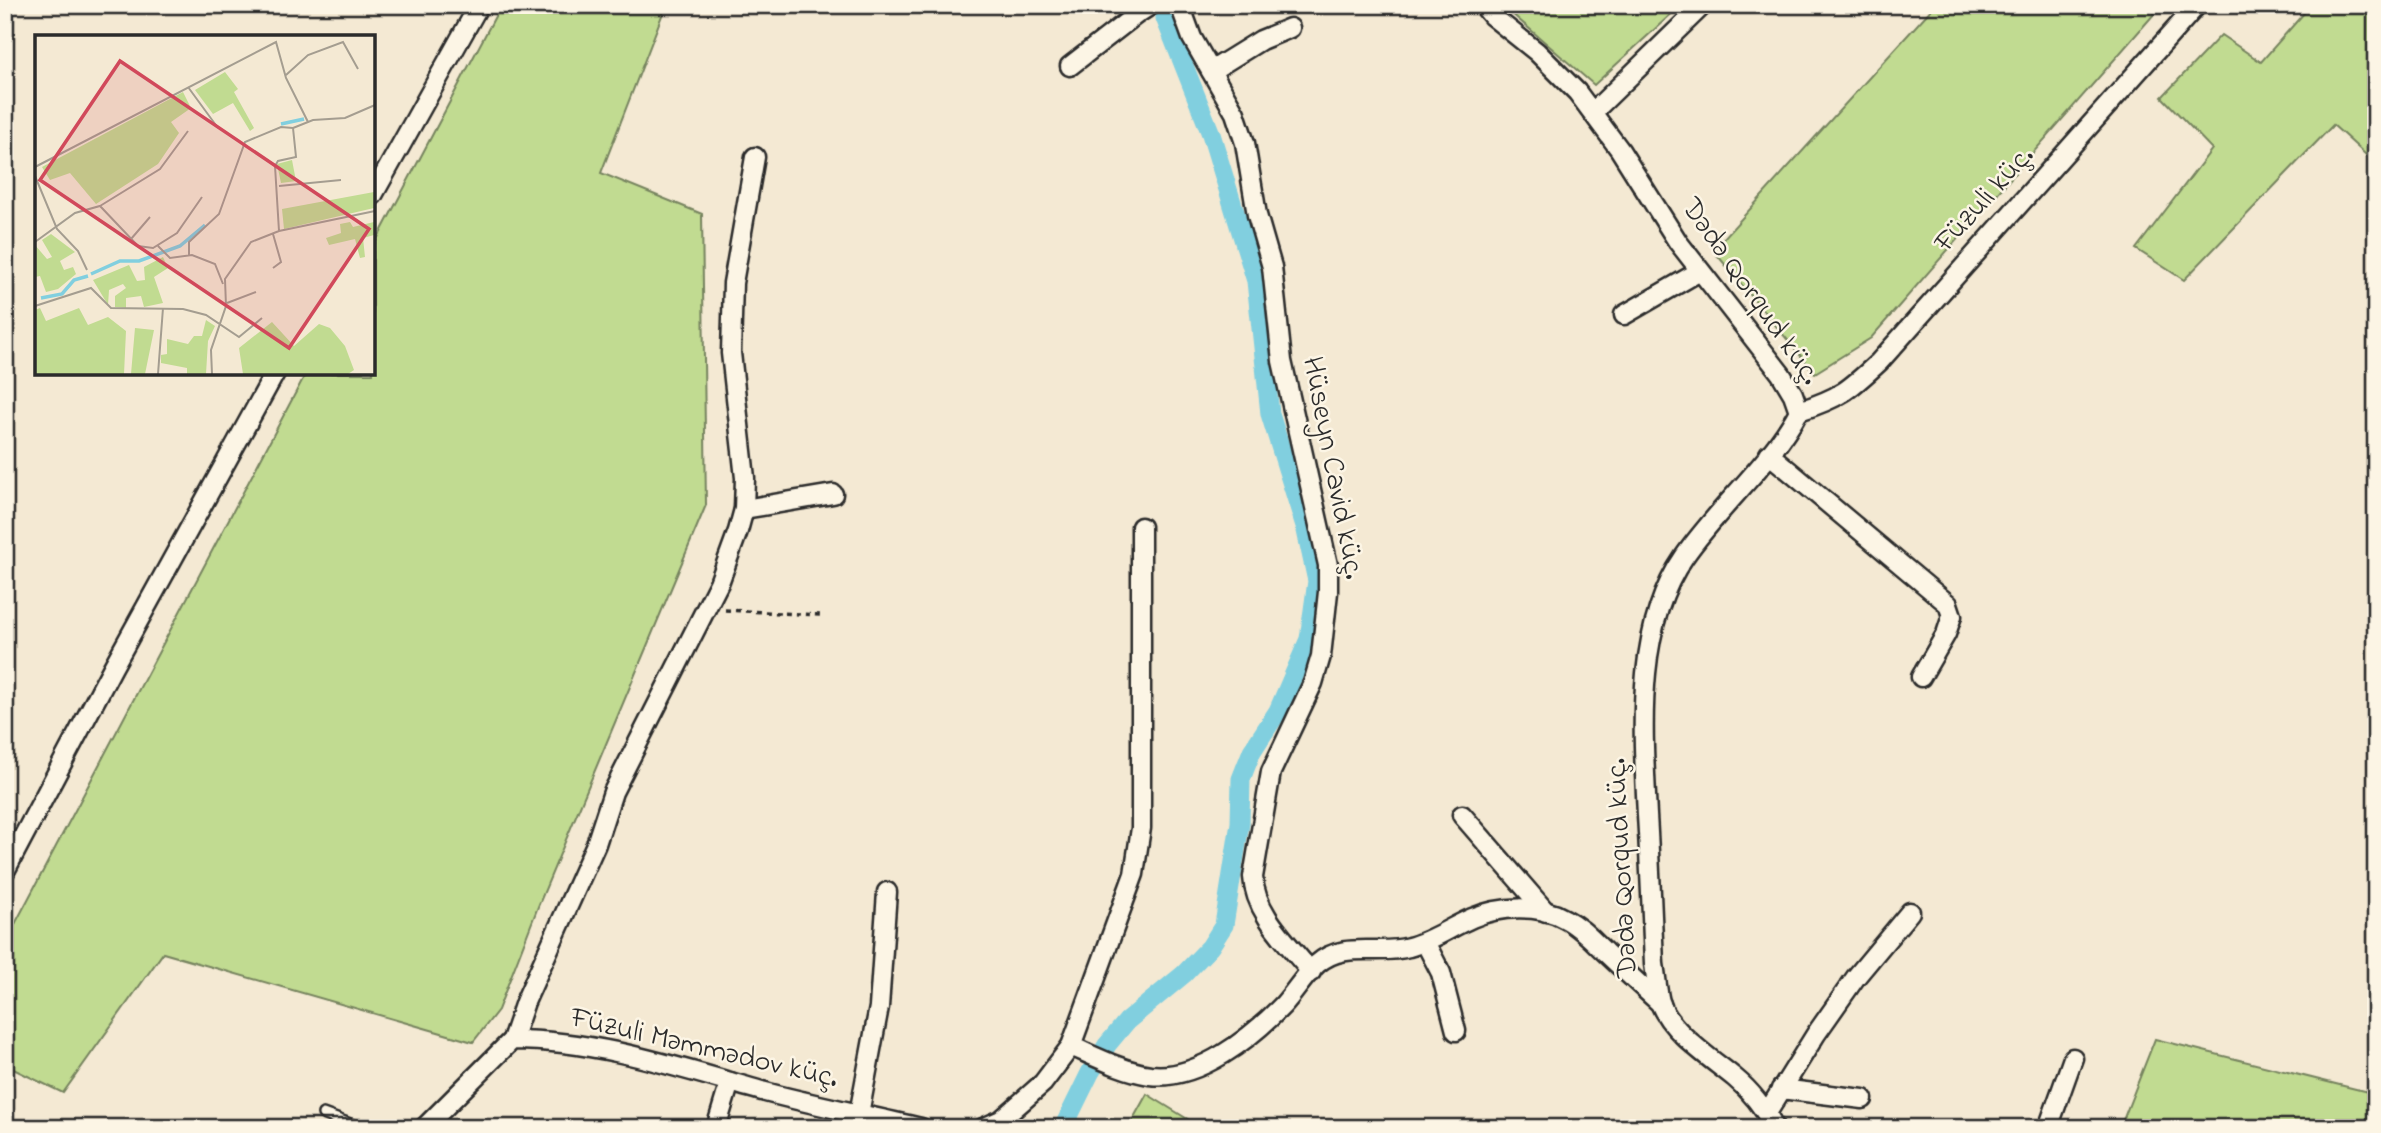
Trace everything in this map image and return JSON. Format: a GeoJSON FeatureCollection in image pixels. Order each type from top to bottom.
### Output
{"type":"FeatureCollection","features":[{"type":"Feature","properties":{"kind":"street"},"geometry":{"type":"LineString","coordinates":[[374,193],[479,5]]}},
{"type":"Feature","properties":{"kind":"street"},"geometry":{"type":"LineString","coordinates":[[1070,65],[1151,5]]}},
{"type":"Feature","properties":{"kind":"street","name":"Hüseyn Cavid küç."},"geometry":{"type":"LineString","coordinates":[[1180,5],[1192,38],[1235,113],[1245,143],[1257,215],[1272,267],[1282,361],[1328,565],[1328,593],[1321,656],[1313,683],[1272,772],[1253,877],[1254,892],[1267,916],[1311,972]]}},
{"type":"Feature","properties":{"kind":"street","name":"Dədə Qorqud küç."},"geometry":{"type":"LineString","coordinates":[[1483,5],[1492,16],[1537,52],[1577,92],[1700,271],[1781,374],[1800,411],[1769,454],[1684,557],[1660,603],[1651,645],[1643,716],[1654,964],[1661,1004],[1693,1046],[1735,1077],[1753,1095],[1771,1120]]}},
{"type":"Feature","properties":{"kind":"street"},"geometry":{"type":"LineString","coordinates":[[1592,112],[1703,5]]}},
{"type":"Feature","properties":{"kind":"street","name":"Füzuli küç."},"geometry":{"type":"LineString","coordinates":[[1800,411],[1830,401],[1850,389],[1879,362],[2197,5]]}},
{"type":"Feature","properties":{"kind":"street"},"geometry":{"type":"LineString","coordinates":[[1211,71],[1261,40],[1290,29]]}},
{"type":"Feature","properties":{"kind":"street"},"geometry":{"type":"LineString","coordinates":[[424,1128],[512,1040],[524,1002],[596,844],[613,792],[719,583],[738,531],[744,509],[745,478],[731,353],[733,283],[755,157]]}},
{"type":"Feature","properties":{"kind":"street"},"geometry":{"type":"LineString","coordinates":[[1624,315],[1700,271]]}},
{"type":"Feature","properties":{"kind":"street"},"geometry":{"type":"LineString","coordinates":[[5,871],[113,667],[274,374]]}},
{"type":"Feature","properties":{"kind":"street"},"geometry":{"type":"LineString","coordinates":[[1769,454],[1948,604],[1952,616],[1946,634],[1921,677]]}},
{"type":"Feature","properties":{"kind":"street"},"geometry":{"type":"LineString","coordinates":[[744,509],[833,494]]}},
{"type":"Feature","properties":{"kind":"street"},"geometry":{"type":"LineString","coordinates":[[983,1128],[1001,1120],[1034,1092],[1071,1046],[1134,874],[1141,828],[1141,527]]}},
{"type":"Feature","properties":{"kind":"street"},"geometry":{"type":"LineString","coordinates":[[1462,815],[1546,912]]}},
{"type":"Feature","properties":{"kind":"street"},"geometry":{"type":"LineString","coordinates":[[859,1114],[879,1007],[887,892]]}},
{"type":"Feature","properties":{"kind":"street"},"geometry":{"type":"LineString","coordinates":[[1071,1046],[1115,1065],[1153,1076],[1167,1075],[1208,1063],[1256,1031],[1284,1004],[1318,964],[1330,956],[1350,948],[1406,948],[1425,942],[1472,918],[1522,908],[1564,918],[1582,931],[1661,1004]]}},
{"type":"Feature","properties":{"kind":"street"},"geometry":{"type":"LineString","coordinates":[[1771,1120],[1782,1089],[1816,1034],[1856,977],[1910,912]]}},
{"type":"Feature","properties":{"kind":"street"},"geometry":{"type":"LineString","coordinates":[[1425,942],[1441,973],[1456,1031]]}},
{"type":"Feature","properties":{"kind":"street","name":"Füzuli Məmmədov küç."},"geometry":{"type":"LineString","coordinates":[[512,1040],[539,1040],[621,1052],[730,1082],[921,1128]]}},
{"type":"Feature","properties":{"kind":"street"},"geometry":{"type":"LineString","coordinates":[[2048,1128],[2073,1058]]}},
{"type":"Feature","properties":{"kind":"street"},"geometry":{"type":"LineString","coordinates":[[716,1128],[730,1082]]}},
{"type":"Feature","properties":{"kind":"street"},"geometry":{"type":"LineString","coordinates":[[1782,1089],[1863,1099]]}},
{"type":"Feature","properties":{"kind":"lane"},"geometry":{"type":"LineString","coordinates":[[323,1114],[361,1128]]}},
{"type":"Feature","properties":{"kind":"path"},"geometry":{"type":"LineString","coordinates":[[706,609],[820,615]]}},
{"type":"Feature","properties":{"kind":"green space"},"geometry":{"type":"Polygon","coordinates":[[[501,5],[666,5],[601,173],[702,214],[706,505],[539,904],[498,1010],[473,1042],[163,953],[63,1093],[5,1065],[5,943],[305,374],[374,374],[374,245],[501,5]]]}},
{"type":"Feature","properties":{"kind":"green space"},"geometry":{"type":"Polygon","coordinates":[[[1502,5],[1680,5],[1680,6],[1594,85],[1502,5]]]}},
{"type":"Feature","properties":{"kind":"green space"},"geometry":{"type":"Polygon","coordinates":[[[1935,5],[2162,5],[1871,338],[1815,373],[1713,250],[1935,5]]]}},
{"type":"Feature","properties":{"kind":"green space"},"geometry":{"type":"Polygon","coordinates":[[[2311,5],[2376,5],[2376,164],[2333,125],[2184,280],[2136,249],[2212,149],[2162,97],[2221,35],[2261,62],[2311,5]]]}},
{"type":"Feature","properties":{"kind":"green space"},"geometry":{"type":"Polygon","coordinates":[[[2155,1039],[2376,1094],[2376,1128],[2120,1128],[2155,1039]]]}},
{"type":"Feature","properties":{"kind":"green space"},"geometry":{"type":"Polygon","coordinates":[[[1147,1094],[1202,1128],[1128,1128],[1147,1094]]]}},
{"type":"Feature","properties":{"kind":"waterway"},"geometry":{"type":"LineString","coordinates":[[1063,1128],[1107,1045],[1127,1021],[1184,974],[1210,947],[1224,925],[1240,823],[1241,779],[1252,751],[1278,711],[1309,639],[1317,581],[1305,526],[1270,414],[1256,281],[1211,134],[1165,18]]}}]}
